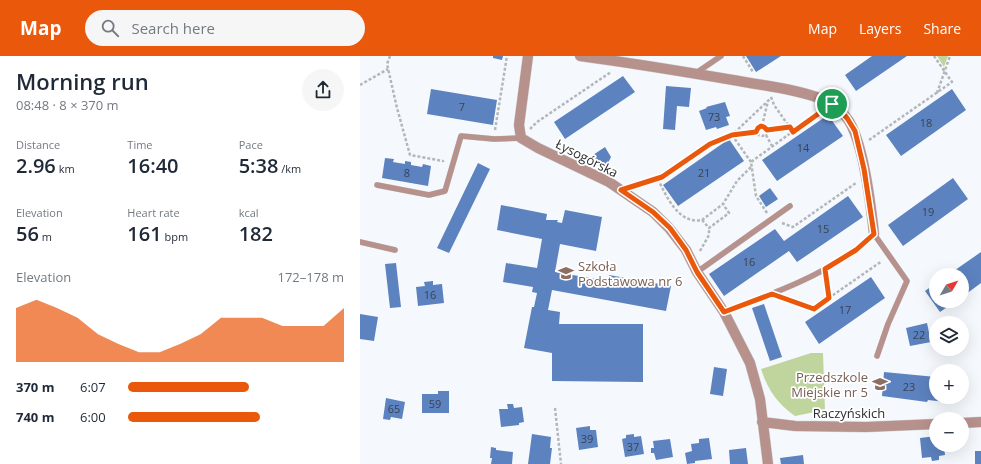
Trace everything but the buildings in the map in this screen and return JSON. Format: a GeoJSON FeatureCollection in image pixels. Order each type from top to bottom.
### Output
{"type":"FeatureCollection","features":[{"type":"Feature","properties":{"kind":"street"},"geometry":{"type":"LineString","coordinates":[[522,138],[519,125],[528,56]]}},
{"type":"Feature","properties":{"kind":"street"},"geometry":{"type":"LineString","coordinates":[[580,56],[627,62],[767,86],[823,99],[837,107],[847,118],[855,131],[865,177],[874,234]]}},
{"type":"Feature","properties":{"kind":"street","name":"Łysogórska"},"geometry":{"type":"LineString","coordinates":[[522,138],[538,148],[609,182],[653,212],[670,228],[686,250],[697,272],[724,312],[750,362],[760,399],[768,464]]}},
{"type":"Feature","properties":{"kind":"street","name":"Raczyńskich"},"geometry":{"type":"LineString","coordinates":[[762,422],[795,426],[929,424]]}},
{"type":"Feature","properties":{"kind":"street"},"geometry":{"type":"LineString","coordinates":[[969,423],[981,422]]}},
{"type":"Feature","properties":{"kind":"lane"},"geometry":{"type":"LineString","coordinates":[[695,73],[721,56]]}},
{"type":"Feature","properties":{"kind":"lane"},"geometry":{"type":"LineString","coordinates":[[377,185],[429,195],[445,191],[461,136],[494,139],[522,138]]}},
{"type":"Feature","properties":{"kind":"lane"},"geometry":{"type":"LineString","coordinates":[[697,272],[790,206]]}},
{"type":"Feature","properties":{"kind":"lane"},"geometry":{"type":"LineString","coordinates":[[724,312],[772,294],[825,269],[856,250],[874,234],[907,281],[888,324],[877,356]]}},
{"type":"Feature","properties":{"kind":"lane"},"geometry":{"type":"LineString","coordinates":[[360,242],[395,250]]}},
{"type":"Feature","properties":{"kind":"path"},"geometry":{"type":"LineString","coordinates":[[390,56],[387,64],[388,69],[410,155],[443,161],[442,167]]}},
{"type":"Feature","properties":{"kind":"path"},"geometry":{"type":"LineString","coordinates":[[501,132],[494,132],[507,56]]}},
{"type":"Feature","properties":{"kind":"path"},"geometry":{"type":"LineString","coordinates":[[858,147],[952,82],[934,56]]}},
{"type":"Feature","properties":{"kind":"path"},"geometry":{"type":"LineString","coordinates":[[937,93],[950,56]]}},
{"type":"Feature","properties":{"kind":"path"},"geometry":{"type":"LineString","coordinates":[[522,138],[537,122],[627,62]]}},
{"type":"Feature","properties":{"kind":"path"},"geometry":{"type":"LineString","coordinates":[[360,85],[388,69]]}},
{"type":"Feature","properties":{"kind":"path"},"geometry":{"type":"LineString","coordinates":[[767,86],[774,105],[793,132]]}},
{"type":"Feature","properties":{"kind":"path"},"geometry":{"type":"LineString","coordinates":[[732,135],[771,98]]}},
{"type":"Feature","properties":{"kind":"path"},"geometry":{"type":"LineString","coordinates":[[621,190],[662,177],[710,144],[732,135],[756,132],[758,128],[762,126],[768,101]]}},
{"type":"Feature","properties":{"kind":"path"},"geometry":{"type":"LineString","coordinates":[[751,162],[832,104]]}},
{"type":"Feature","properties":{"kind":"path"},"geometry":{"type":"LineString","coordinates":[[762,126],[767,130],[790,127]]}},
{"type":"Feature","properties":{"kind":"path"},"geometry":{"type":"LineString","coordinates":[[767,130],[766,135],[772,147]]}},
{"type":"Feature","properties":{"kind":"path"},"geometry":{"type":"LineString","coordinates":[[756,132],[760,136],[766,135]]}},
{"type":"Feature","properties":{"kind":"path"},"geometry":{"type":"LineString","coordinates":[[732,135],[751,162],[756,196],[772,219],[793,227],[865,177]]}},
{"type":"Feature","properties":{"kind":"path"},"geometry":{"type":"LineString","coordinates":[[658,179],[665,194],[678,212],[694,220],[702,220],[723,204],[738,181],[752,167]]}},
{"type":"Feature","properties":{"kind":"path"},"geometry":{"type":"LineString","coordinates":[[709,228],[729,213],[723,204]]}},
{"type":"Feature","properties":{"kind":"path"},"geometry":{"type":"LineString","coordinates":[[686,250],[693,246],[698,254],[709,235],[709,228],[702,220]]}},
{"type":"Feature","properties":{"kind":"path"},"geometry":{"type":"LineString","coordinates":[[772,294],[814,309],[890,256]]}},
{"type":"Feature","properties":{"kind":"path"},"geometry":{"type":"LineString","coordinates":[[825,269],[829,298]]}},
{"type":"Feature","properties":{"kind":"path"},"geometry":{"type":"LineString","coordinates":[[555,408],[561,464]]}},
{"type":"Feature","properties":{"kind":"green space"},"geometry":{"type":"Polygon","coordinates":[[[937,56],[948,56],[944,67],[937,56]]]}},
{"type":"Feature","properties":{"kind":"green space"},"geometry":{"type":"Polygon","coordinates":[[[811,353],[823,353],[825,410],[795,416],[774,396],[761,369],[811,353]]]}},
{"type":"Feature","properties":{"kind":"place","name":"Szkoła Podstawowa nr 6"},"geometry":{"type":"Point","coordinates":[566,273]}},
{"type":"Feature","properties":{"kind":"place","name":"Przedszkole Miejskie nr 5"},"geometry":{"type":"Point","coordinates":[880,384]}},
{"type":"Feature","properties":{"kind":"route"},"geometry":{"type":"LineString","coordinates":[[832,104],[837,107],[847,118],[855,131],[864,169],[874,234],[856,250],[825,269],[829,298],[814,309],[772,294],[724,312],[697,272],[686,250],[670,228],[653,212],[621,190],[662,177],[710,144],[732,135],[756,132],[761,126],[767,130],[790,127],[793,132],[832,104]]}}]}
